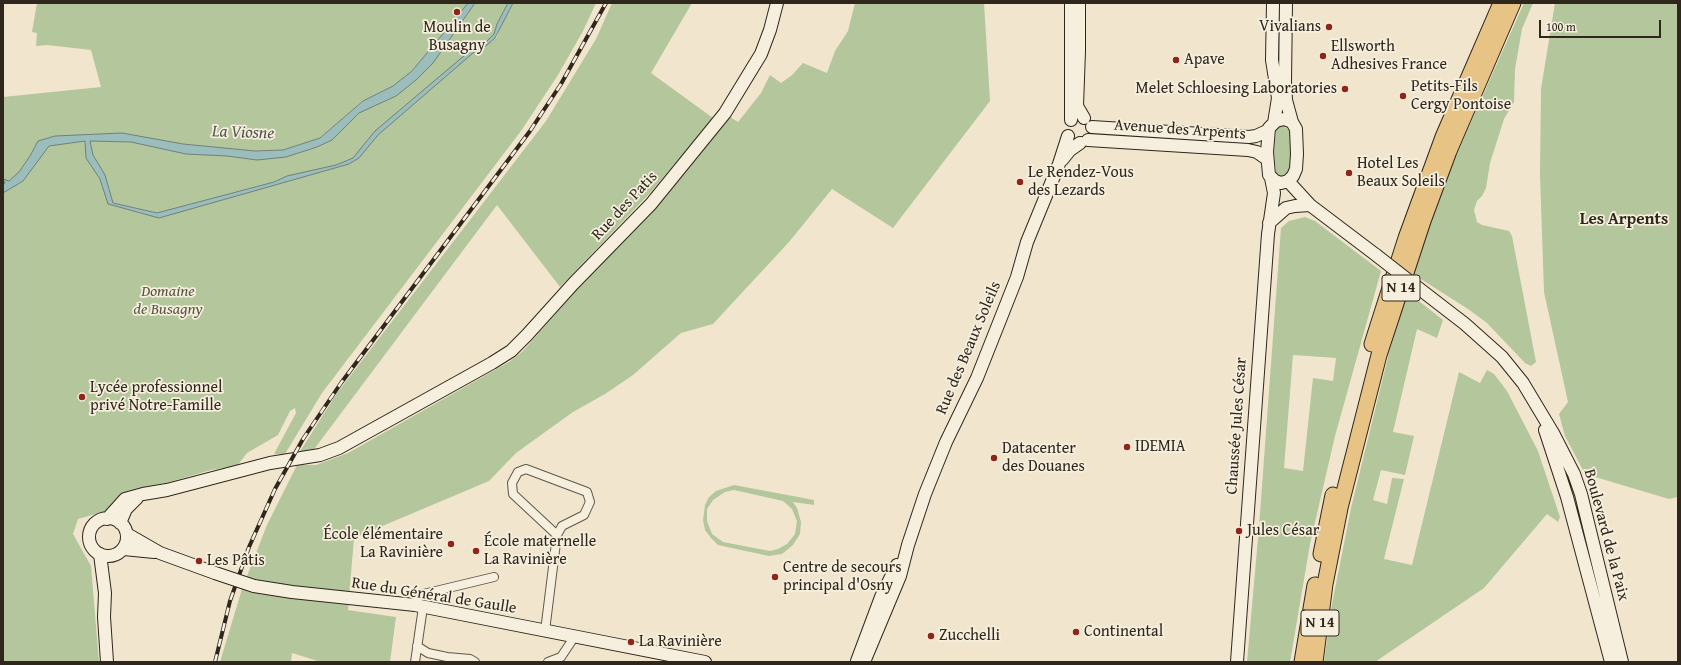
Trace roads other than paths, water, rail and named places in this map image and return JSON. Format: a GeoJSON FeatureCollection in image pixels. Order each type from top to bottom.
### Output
{"type":"FeatureCollection","features":[{"type":"Feature","properties":{"kind":"highway","name":"N 14"},"geometry":{"type":"LineString","coordinates":[[1302,662],[1328,515],[1378,323],[1406,238],[1443,137],[1501,3]]}},
{"type":"Feature","properties":{"kind":"highway","name":"N 14"},"geometry":{"type":"LineString","coordinates":[[1315,662],[1325,584],[1340,508],[1379,355],[1423,221],[1449,151],[1513,3]]}},
{"type":"Feature","properties":{"kind":"main road","name":"Rue des Patis"},"geometry":{"type":"LineString","coordinates":[[107,519],[125,500],[143,494],[167,490],[264,464],[320,455],[339,448],[511,351],[573,284],[651,204],[725,113],[761,54],[778,3]]}},
{"type":"Feature","properties":{"kind":"main road"},"geometry":{"type":"LineString","coordinates":[[1071,3],[1071,120],[1066,128],[1068,136],[1074,142],[1084,141],[1092,135],[1088,122],[1077,106],[1080,51],[1079,3]]}},
{"type":"Feature","properties":{"kind":"main road"},"geometry":{"type":"LineString","coordinates":[[1273,3],[1272,60],[1278,98],[1277,112],[1271,126],[1267,160],[1268,171],[1284,179],[1298,142],[1296,129],[1292,122],[1286,100],[1286,3]]}},
{"type":"Feature","properties":{"kind":"main road"},"geometry":{"type":"LineString","coordinates":[[1071,120],[1078,117],[1088,122]]}},
{"type":"Feature","properties":{"kind":"main road"},"geometry":{"type":"LineString","coordinates":[[1271,126],[1284,119],[1292,122]]}},
{"type":"Feature","properties":{"kind":"main road","name":"Avenue des Arpents"},"geometry":{"type":"LineString","coordinates":[[1088,122],[1249,137],[1256,136],[1271,126]]}},
{"type":"Feature","properties":{"kind":"main road","name":"Rue des Beaux Soleils"},"geometry":{"type":"LineString","coordinates":[[864,662],[900,576],[920,507],[946,442],[977,378],[1017,277],[1033,225],[1059,164],[1068,136]]}},
{"type":"Feature","properties":{"kind":"main road","name":"Avenue des Arpents"},"geometry":{"type":"LineString","coordinates":[[1084,141],[1248,150],[1257,152],[1267,160]]}},
{"type":"Feature","properties":{"kind":"main road","name":"Rue des Beaux Soleils"},"geometry":{"type":"LineString","coordinates":[[1059,164],[1070,150],[1084,141]]}},
{"type":"Feature","properties":{"kind":"main road","name":"Boulevard de la Paix"},"geometry":{"type":"LineString","coordinates":[[1284,179],[1300,192],[1310,205],[1408,280],[1488,344],[1511,367],[1558,441],[1574,474],[1581,494],[1622,662]]}},
{"type":"Feature","properties":{"kind":"main road","name":"Chaussée Jules César"},"geometry":{"type":"LineString","coordinates":[[1237,662],[1269,223],[1274,193],[1284,179]]}},
{"type":"Feature","properties":{"kind":"main road"},"geometry":{"type":"LineString","coordinates":[[1269,223],[1286,208],[1310,205]]}},
{"type":"Feature","properties":{"kind":"main road","name":"Boulevard de la Paix"},"geometry":{"type":"LineString","coordinates":[[1534,401],[1568,497],[1612,662]]}},
{"type":"Feature","properties":{"kind":"main road"},"geometry":{"type":"LineString","coordinates":[[120,523],[131,502],[143,494]]}},
{"type":"Feature","properties":{"kind":"main road"},"geometry":{"type":"LineString","coordinates":[[107,662],[104,617],[105,594],[111,566],[127,542],[127,534],[120,523],[114,520],[100,520],[94,525],[91,532],[90,540],[94,549],[100,554],[108,556],[120,552]]}},
{"type":"Feature","properties":{"kind":"main road","name":"Rue du Général de Gaulle"},"geometry":{"type":"LineString","coordinates":[[127,534],[160,553],[254,586],[277,590],[419,606],[575,636],[670,659],[705,662]]}},
{"type":"Feature","properties":{"kind":"main road","name":"Rue des Beaux Soleils"},"geometry":{"type":"LineString","coordinates":[[857,662],[881,597],[908,545]]}},
{"type":"Feature","properties":{"kind":"main road","name":"Rue du Général de Gaulle"},"geometry":{"type":"LineString","coordinates":[[120,552],[160,553]]}},
{"type":"Feature","properties":{"kind":"main road"},"geometry":{"type":"LineString","coordinates":[[100,554],[105,594]]}},
{"type":"Feature","properties":{"kind":"street"},"geometry":{"type":"LineString","coordinates":[[545,631],[557,535],[562,526],[584,515],[590,502],[587,492],[526,469],[518,472],[512,483],[512,494],[557,535]]}},
{"type":"Feature","properties":{"kind":"street"},"geometry":{"type":"LineString","coordinates":[[415,662],[419,595],[494,577]]}},
{"type":"Feature","properties":{"kind":"street"},"geometry":{"type":"LineString","coordinates":[[548,662],[561,657],[575,636]]}},
{"type":"Feature","properties":{"kind":"street"},"geometry":{"type":"LineString","coordinates":[[417,646],[428,653],[447,657],[470,659],[475,662]]}},
{"type":"Feature","properties":{"kind":"water"},"geometry":{"type":"Polygon","coordinates":[[[468,3],[475,3],[433,63],[416,80],[396,96],[359,113],[332,140],[317,147],[286,157],[257,160],[227,156],[186,154],[131,142],[90,141],[93,155],[105,175],[113,203],[157,213],[274,182],[287,176],[336,165],[353,158],[375,131],[472,49],[486,42],[494,34],[497,24],[508,3],[513,3],[495,38],[487,45],[473,53],[378,135],[359,158],[349,164],[159,218],[108,204],[100,179],[86,158],[85,141],[49,146],[23,181],[3,193],[3,184],[5,183],[3,179],[9,181],[19,172],[38,141],[55,136],[122,133],[183,144],[255,151],[283,150],[320,138],[363,101],[393,86],[412,71],[468,3]]]}},
{"type":"Feature","properties":{"kind":"railway"},"geometry":{"type":"LineString","coordinates":[[215,662],[230,601],[249,547],[275,489],[303,439],[341,383],[530,131],[561,84],[606,3]]}},
{"type":"Feature","properties":{"kind":"place","name":"Moulin de Busagny"},"geometry":{"type":"Point","coordinates":[457,12]}},
{"type":"Feature","properties":{"kind":"place","name":"Vivalians"},"geometry":{"type":"Point","coordinates":[1329,27]}},
{"type":"Feature","properties":{"kind":"place","name":"Ellsworth Adhesives France"},"geometry":{"type":"Point","coordinates":[1323,56]}},
{"type":"Feature","properties":{"kind":"place","name":"Apave"},"geometry":{"type":"Point","coordinates":[1176,60]}},
{"type":"Feature","properties":{"kind":"place","name":"Melet Schloesing Laboratories"},"geometry":{"type":"Point","coordinates":[1345,89]}},
{"type":"Feature","properties":{"kind":"place","name":"Petits-Fils Cergy Pontoise"},"geometry":{"type":"Point","coordinates":[1403,96]}},
{"type":"Feature","properties":{"kind":"place","name":"Hotel Les Beaux Soleils"},"geometry":{"type":"Point","coordinates":[1349,173]}},
{"type":"Feature","properties":{"kind":"place","name":"Le Rendez-Vous des Lezards"},"geometry":{"type":"Point","coordinates":[1020,182]}},
{"type":"Feature","properties":{"kind":"place","name":"Lycée professionnel privé Notre-Famille"},"geometry":{"type":"Point","coordinates":[82,397]}},
{"type":"Feature","properties":{"kind":"place","name":"IDEMIA"},"geometry":{"type":"Point","coordinates":[1127,447]}},
{"type":"Feature","properties":{"kind":"place","name":"Datacenter des Douanes"},"geometry":{"type":"Point","coordinates":[994,458]}},
{"type":"Feature","properties":{"kind":"place","name":"Jules César"},"geometry":{"type":"Point","coordinates":[1239,531]}},
{"type":"Feature","properties":{"kind":"place","name":"École élémentaire La Ravinière"},"geometry":{"type":"Point","coordinates":[451,544]}},
{"type":"Feature","properties":{"kind":"place","name":"École maternelle La Ravinière"},"geometry":{"type":"Point","coordinates":[476,551]}},
{"type":"Feature","properties":{"kind":"place","name":"Les Pâtis"},"geometry":{"type":"Point","coordinates":[199,561]}},
{"type":"Feature","properties":{"kind":"place","name":"Centre de secours principal d'Osny"},"geometry":{"type":"Point","coordinates":[775,577]}},
{"type":"Feature","properties":{"kind":"place","name":"Continental"},"geometry":{"type":"Point","coordinates":[1076,632]}},
{"type":"Feature","properties":{"kind":"place","name":"Zucchelli"},"geometry":{"type":"Point","coordinates":[931,636]}},
{"type":"Feature","properties":{"kind":"place","name":"La Ravinière"},"geometry":{"type":"Point","coordinates":[631,642]}},
{"type":"Feature","properties":{"kind":"district","name":"Les Arpents"},"geometry":{"type":"Point","coordinates":[1624,220]}},
{"type":"Feature","properties":{"kind":"water label","name":"La Viosne"},"geometry":{"type":"Point","coordinates":[243,133]}},
{"type":"Feature","properties":{"kind":"park label","name":"Domaine de Busagny"},"geometry":{"type":"Point","coordinates":[168,301]}}]}
